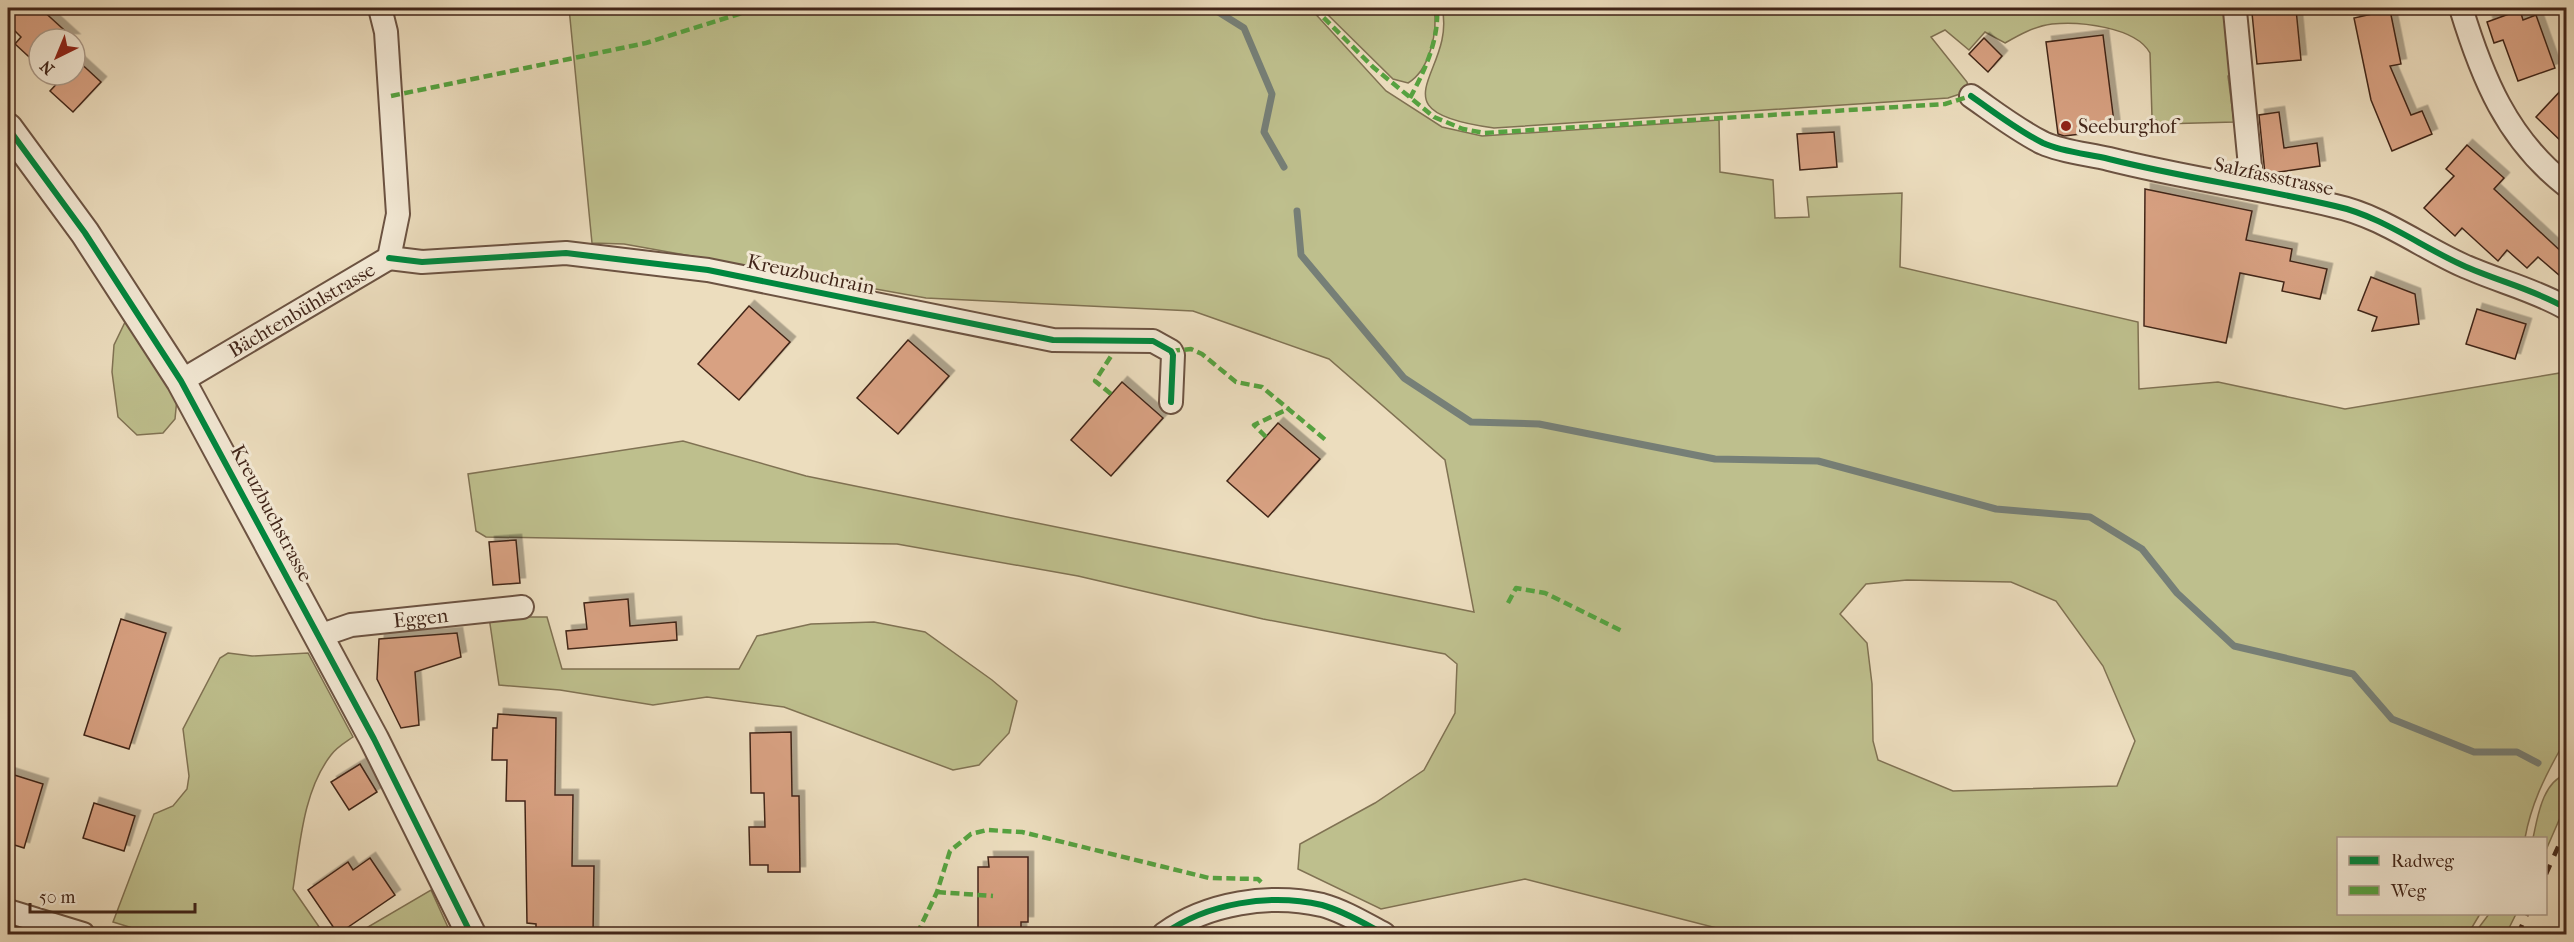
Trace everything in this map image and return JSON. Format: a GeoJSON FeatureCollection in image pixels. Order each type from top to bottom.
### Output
{"type":"FeatureCollection","features":[{"type":"Feature","properties":{"kind":"street","name":"Bächtenbühlstrasse"},"geometry":{"type":"LineString","coordinates":[[181,381],[389,258],[398,214],[386,32],[380,8]]}},
{"type":"Feature","properties":{"kind":"street"},"geometry":{"type":"LineString","coordinates":[[2461,8],[2483,75],[2497,105],[2523,144],[2566,184]]}},
{"type":"Feature","properties":{"kind":"street","name":"Salzfassstrasse"},"geometry":{"type":"LineString","coordinates":[[2235,11],[2252,187]]}},
{"type":"Feature","properties":{"kind":"street","name":"Salzfassstrasse"},"geometry":{"type":"LineString","coordinates":[[1971,96],[2013,126],[2045,144],[2144,168],[2252,187],[2363,214],[2460,265],[2501,282],[2541,293],[2566,308]]}},
{"type":"Feature","properties":{"kind":"street","name":"Kreuzbuchstrasse"},"geometry":{"type":"LineString","coordinates":[[8,128],[85,233],[181,381],[403,795],[471,934]]}},
{"type":"Feature","properties":{"kind":"street","name":"Kreuzbuchrain"},"geometry":{"type":"LineString","coordinates":[[389,258],[422,262],[566,253],[708,270],[1053,340],[1154,341],[1173,355],[1171,402]]}},
{"type":"Feature","properties":{"kind":"street","name":"Eggen"},"geometry":{"type":"LineString","coordinates":[[319,636],[351,625],[522,607]]}},
{"type":"Feature","properties":{"kind":"street"},"geometry":{"type":"LineString","coordinates":[[1164,934],[1232,905],[1283,901],[1323,906],[1384,934]]}},
{"type":"Feature","properties":{"kind":"street"},"geometry":{"type":"LineString","coordinates":[[8,911],[83,934]]}},
{"type":"Feature","properties":{"kind":"green space"},"geometry":{"type":"Polygon","coordinates":[[[569,8],[1310,8],[1386,91],[1442,127],[1482,136],[1719,120],[1720,172],[1773,180],[1775,218],[1809,217],[1807,197],[1902,193],[1900,267],[2138,322],[2139,389],[2218,382],[2345,409],[2566,372],[2566,756],[2561,748],[2539,792],[2525,837],[2337,837],[2337,915],[2479,915],[2468,934],[1740,934],[1525,879],[1381,909],[1298,869],[1300,844],[1375,803],[1424,770],[1455,713],[1457,664],[1445,654],[1263,619],[1078,576],[897,544],[486,537],[476,531],[468,474],[683,441],[806,476],[1474,612],[1445,460],[1329,359],[1193,311],[926,298],[624,244],[592,243],[569,8]],[[1907,580],[1866,584],[1840,614],[1867,643],[1872,684],[1873,741],[1878,760],[1953,791],[2117,786],[2135,741],[2103,666],[2056,601],[2011,582],[1907,580]]]}},
{"type":"Feature","properties":{"kind":"green space"},"geometry":{"type":"Polygon","coordinates":[[[1321,8],[1434,8],[1435,28],[1427,60],[1416,77],[1408,83],[1393,79],[1321,8]]]}},
{"type":"Feature","properties":{"kind":"green space"},"geometry":{"type":"Polygon","coordinates":[[[1442,8],[2225,8],[2233,75],[2228,76],[2234,122],[2161,124],[2152,117],[2150,53],[2143,44],[2133,37],[2106,28],[2063,23],[2039,27],[2005,43],[1985,32],[1969,50],[1945,30],[1931,37],[1967,82],[1969,91],[1948,98],[1494,128],[1456,121],[1435,111],[1426,100],[1426,86],[1439,52],[1443,31],[1442,8]]]}},
{"type":"Feature","properties":{"kind":"green space"},"geometry":{"type":"Polygon","coordinates":[[[127,318],[177,398],[175,419],[163,433],[137,435],[118,417],[112,372],[114,345],[127,318]]]}},
{"type":"Feature","properties":{"kind":"green space"},"geometry":{"type":"Polygon","coordinates":[[[489,617],[547,617],[562,669],[739,669],[757,636],[811,624],[874,622],[925,632],[992,680],[1017,701],[1009,733],[979,765],[953,770],[784,707],[707,697],[653,705],[560,690],[499,685],[489,617]]]}},
{"type":"Feature","properties":{"kind":"green space"},"geometry":{"type":"Polygon","coordinates":[[[228,653],[252,656],[308,653],[353,737],[331,755],[314,785],[304,819],[298,855],[293,889],[324,934],[152,934],[113,922],[154,814],[173,806],[187,789],[189,776],[183,729],[220,658],[228,653]]]}},
{"type":"Feature","properties":{"kind":"green space"},"geometry":{"type":"Polygon","coordinates":[[[2566,774],[2566,804],[2547,848],[2547,837],[2533,837],[2542,801],[2546,792],[2558,778],[2566,774]]]}},
{"type":"Feature","properties":{"kind":"green space"},"geometry":{"type":"Polygon","coordinates":[[[431,890],[451,934],[356,934],[431,890]]]}},
{"type":"Feature","properties":{"kind":"green space"},"geometry":{"type":"Polygon","coordinates":[[[2488,915],[2516,915],[2506,934],[2474,934],[2488,915]]]}},
{"type":"Feature","properties":{"kind":"building"},"geometry":{"type":"Polygon","coordinates":[[[8,8],[40,8],[61,27],[27,27],[27,55],[15,44],[21,37],[8,24],[8,8]]]}},
{"type":"Feature","properties":{"kind":"building"},"geometry":{"type":"Polygon","coordinates":[[[2296,9],[2301,60],[2257,64],[2252,13],[2296,9]]]}},
{"type":"Feature","properties":{"kind":"building"},"geometry":{"type":"Polygon","coordinates":[[[2390,10],[2401,64],[2390,66],[2411,115],[2422,111],[2432,134],[2392,151],[2371,100],[2354,18],[2390,10]]]}},
{"type":"Feature","properties":{"kind":"building"},"geometry":{"type":"Polygon","coordinates":[[[2520,10],[2523,20],[2536,15],[2555,68],[2518,81],[2503,40],[2494,43],[2487,22],[2520,10]]]}},
{"type":"Feature","properties":{"kind":"building"},"geometry":{"type":"Polygon","coordinates":[[[2103,35],[2115,130],[2064,136],[2058,134],[2046,42],[2103,35]]]}},
{"type":"Feature","properties":{"kind":"building"},"geometry":{"type":"Polygon","coordinates":[[[1984,38],[2002,56],[1988,72],[1969,54],[1984,38]]]}},
{"type":"Feature","properties":{"kind":"building"},"geometry":{"type":"Polygon","coordinates":[[[87,69],[101,82],[73,112],[50,91],[54,87],[87,87],[87,69]]]}},
{"type":"Feature","properties":{"kind":"building"},"geometry":{"type":"Polygon","coordinates":[[[2566,85],[2566,146],[2536,117],[2566,85]]]}},
{"type":"Feature","properties":{"kind":"building"},"geometry":{"type":"Polygon","coordinates":[[[2279,112],[2284,148],[2317,143],[2320,166],[2265,174],[2259,115],[2279,112]]]}},
{"type":"Feature","properties":{"kind":"building"},"geometry":{"type":"Polygon","coordinates":[[[1834,132],[1837,167],[1800,170],[1797,134],[1834,132]]]}},
{"type":"Feature","properties":{"kind":"building"},"geometry":{"type":"Polygon","coordinates":[[[2467,145],[2504,178],[2494,189],[2566,256],[2566,281],[2538,257],[2527,268],[2507,250],[2498,261],[2462,228],[2455,236],[2424,208],[2454,176],[2446,169],[2467,145]]]}},
{"type":"Feature","properties":{"kind":"building"},"geometry":{"type":"Polygon","coordinates":[[[2145,189],[2252,211],[2246,240],[2292,249],[2290,261],[2327,269],[2320,299],[2282,291],[2284,282],[2240,273],[2226,343],[2144,326],[2145,189]]]}},
{"type":"Feature","properties":{"kind":"building"},"geometry":{"type":"Polygon","coordinates":[[[2371,277],[2415,294],[2419,324],[2372,331],[2377,317],[2358,310],[2371,277]]]}},
{"type":"Feature","properties":{"kind":"building"},"geometry":{"type":"Polygon","coordinates":[[[749,306],[790,342],[739,400],[698,364],[749,306]]]}},
{"type":"Feature","properties":{"kind":"building"},"geometry":{"type":"Polygon","coordinates":[[[2477,309],[2526,324],[2515,359],[2466,344],[2477,309]]]}},
{"type":"Feature","properties":{"kind":"building"},"geometry":{"type":"Polygon","coordinates":[[[908,340],[949,376],[898,434],[857,398],[908,340]]]}},
{"type":"Feature","properties":{"kind":"building"},"geometry":{"type":"Polygon","coordinates":[[[1122,382],[1163,418],[1111,476],[1071,440],[1122,382]]]}},
{"type":"Feature","properties":{"kind":"building"},"geometry":{"type":"Polygon","coordinates":[[[1278,423],[1320,459],[1268,517],[1227,481],[1278,423]]]}},
{"type":"Feature","properties":{"kind":"building"},"geometry":{"type":"Polygon","coordinates":[[[516,540],[520,583],[493,585],[489,542],[516,540]]]}},
{"type":"Feature","properties":{"kind":"building"},"geometry":{"type":"Polygon","coordinates":[[[628,599],[630,626],[676,622],[677,640],[568,649],[566,631],[587,629],[584,603],[628,599]]]}},
{"type":"Feature","properties":{"kind":"building"},"geometry":{"type":"Polygon","coordinates":[[[121,619],[166,633],[129,749],[84,735],[121,619]]]}},
{"type":"Feature","properties":{"kind":"building"},"geometry":{"type":"Polygon","coordinates":[[[457,633],[461,657],[415,672],[419,725],[401,728],[377,679],[379,639],[457,633]]]}},
{"type":"Feature","properties":{"kind":"building"},"geometry":{"type":"Polygon","coordinates":[[[498,714],[556,718],[555,795],[573,795],[572,866],[594,866],[593,934],[536,934],[536,924],[527,923],[525,801],[506,801],[507,760],[492,760],[493,728],[497,728],[498,714]]]}},
{"type":"Feature","properties":{"kind":"building"},"geometry":{"type":"Polygon","coordinates":[[[791,732],[792,796],[799,796],[800,872],[768,872],[768,865],[750,865],[749,827],[765,827],[764,793],[751,793],[750,733],[791,732]]]}},
{"type":"Feature","properties":{"kind":"building"},"geometry":{"type":"Polygon","coordinates":[[[360,764],[377,792],[349,810],[331,782],[360,764]]]}},
{"type":"Feature","properties":{"kind":"building"},"geometry":{"type":"Polygon","coordinates":[[[8,773],[43,784],[24,848],[8,843],[8,773]]]}},
{"type":"Feature","properties":{"kind":"building"},"geometry":{"type":"Polygon","coordinates":[[[94,803],[135,816],[124,851],[83,838],[94,803]]]}},
{"type":"Feature","properties":{"kind":"building"},"geometry":{"type":"Polygon","coordinates":[[[988,857],[1028,857],[1028,922],[1021,922],[1021,934],[978,934],[978,867],[989,867],[988,857]]]}},
{"type":"Feature","properties":{"kind":"building"},"geometry":{"type":"Polygon","coordinates":[[[370,858],[395,895],[338,934],[308,890],[348,862],[353,870],[370,858]]]}},
{"type":"Feature","properties":{"kind":"waterway"},"geometry":{"type":"LineString","coordinates":[[1212,8],[1244,28],[1272,94],[1264,132],[1284,167]]}},
{"type":"Feature","properties":{"kind":"waterway"},"geometry":{"type":"LineString","coordinates":[[1297,211],[1301,255],[1404,378],[1471,422],[1539,424],[1715,459],[1818,461],[1996,509],[2090,517],[2142,549],[2177,593],[2234,646],[2353,674],[2392,719],[2474,752],[2517,752],[2538,763]]}},
{"type":"Feature","properties":{"kind":"railway"},"geometry":{"type":"LineString","coordinates":[[2547,872],[2566,829]]}},
{"type":"Feature","properties":{"kind":"railway"},"geometry":{"type":"LineString","coordinates":[[2518,934],[2527,915]]}},
{"type":"Feature","properties":{"kind":"marked path"},"geometry":{"type":"LineString","coordinates":[[391,96],[646,43],[758,8]]}},
{"type":"Feature","properties":{"kind":"marked path"},"geometry":{"type":"LineString","coordinates":[[1314,8],[1373,67],[1434,117],[1463,129],[1484,133],[1945,104],[1971,96]]}},
{"type":"Feature","properties":{"kind":"marked path"},"geometry":{"type":"LineString","coordinates":[[1410,98],[1426,66],[1433,43],[1437,8]]}},
{"type":"Feature","properties":{"kind":"marked path"},"geometry":{"type":"LineString","coordinates":[[1171,351],[1191,349],[1202,354],[1236,382],[1262,387],[1328,442]]}},
{"type":"Feature","properties":{"kind":"marked path"},"geometry":{"type":"LineString","coordinates":[[1111,394],[1095,381],[1113,353]]}},
{"type":"Feature","properties":{"kind":"marked path"},"geometry":{"type":"LineString","coordinates":[[1266,437],[1254,425],[1290,408]]}},
{"type":"Feature","properties":{"kind":"marked path"},"geometry":{"type":"LineString","coordinates":[[1508,603],[1516,588],[1545,593],[1622,631]]}},
{"type":"Feature","properties":{"kind":"marked path"},"geometry":{"type":"LineString","coordinates":[[917,934],[937,892],[950,851],[971,834],[987,830],[1022,832],[1209,878],[1258,879],[1264,885]]}},
{"type":"Feature","properties":{"kind":"marked path"},"geometry":{"type":"LineString","coordinates":[[937,892],[993,896]]}},
{"type":"Feature","properties":{"kind":"cycle path"},"geometry":{"type":"LineString","coordinates":[[1971,96],[2006,121],[2051,146],[2352,211],[2384,224],[2462,265],[2566,308]]}},
{"type":"Feature","properties":{"kind":"cycle path"},"geometry":{"type":"LineString","coordinates":[[8,128],[85,233],[181,381],[374,739],[471,934]]}},
{"type":"Feature","properties":{"kind":"cycle path"},"geometry":{"type":"LineString","coordinates":[[389,258],[422,262],[566,253],[708,270],[1053,340],[1153,341],[1171,351],[1173,355],[1171,402]]}},
{"type":"Feature","properties":{"kind":"cycle path"},"geometry":{"type":"LineString","coordinates":[[1164,934],[1181,923],[1219,908],[1240,903],[1281,900],[1322,905],[1384,934]]}},
{"type":"Feature","properties":{"kind":"place","name":"Seeburghof"},"geometry":{"type":"Point","coordinates":[2066,126]}}]}
